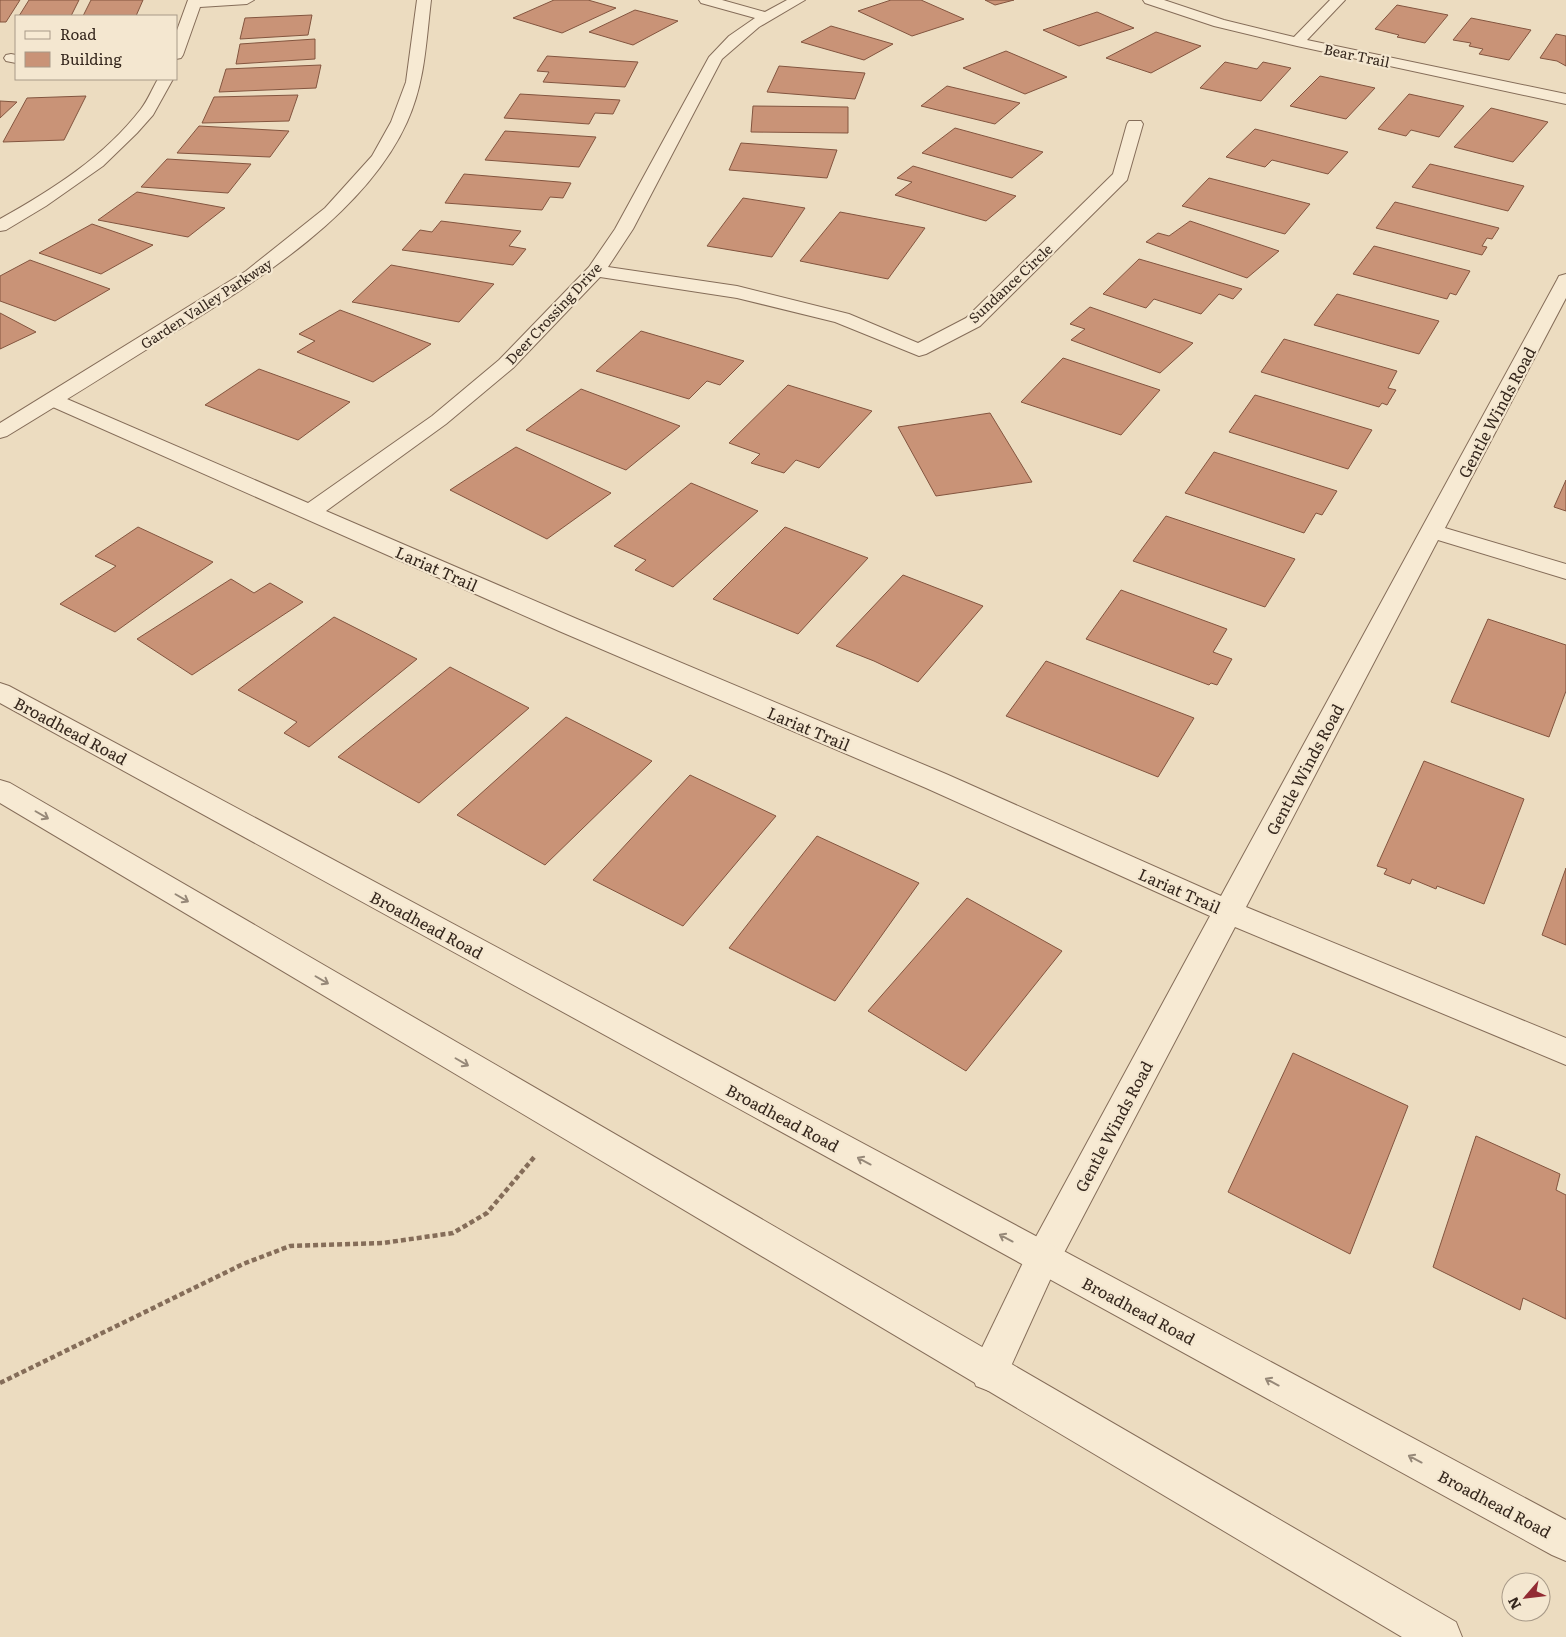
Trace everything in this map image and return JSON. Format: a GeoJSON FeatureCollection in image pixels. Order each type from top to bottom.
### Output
{"type":"FeatureCollection","features":[{"type":"Feature","properties":{"kind":"street"},"geometry":{"type":"LineString","coordinates":[[178,49],[195,1],[247,0]]}},
{"type":"Feature","properties":{"kind":"street","name":"Garden Valley Parkway"},"geometry":{"type":"LineString","coordinates":[[0,432],[253,275],[331,212],[379,158],[398,122],[414,82],[424,0]]}},
{"type":"Feature","properties":{"kind":"street"},"geometry":{"type":"LineString","coordinates":[[706,0],[765,16]]}},
{"type":"Feature","properties":{"kind":"street","name":"Deer Crossing Drive"},"geometry":{"type":"LineString","coordinates":[[309,513],[439,420],[498,370],[596,271],[624,229],[716,57],[736,36],[765,16],[798,0]]}},
{"type":"Feature","properties":{"kind":"street","name":"Bear Trail"},"geometry":{"type":"LineString","coordinates":[[1150,0],[1219,23],[1297,42],[1566,99]]}},
{"type":"Feature","properties":{"kind":"street"},"geometry":{"type":"LineString","coordinates":[[1297,42],[1338,0]]}},
{"type":"Feature","properties":{"kind":"street"},"geometry":{"type":"LineString","coordinates":[[0,226],[44,202],[105,157],[148,112],[164,80]]}},
{"type":"Feature","properties":{"kind":"street","name":"Sundance Circle"},"geometry":{"type":"LineString","coordinates":[[596,271],[737,292],[832,315],[919,350],[973,322],[1121,176],[1135,124]]}},
{"type":"Feature","properties":{"kind":"street","name":"Gentle Winds Road"},"geometry":{"type":"LineString","coordinates":[[989,1372],[1043,1258],[1227,911],[1565,284]]}},
{"type":"Feature","properties":{"kind":"street","name":"Lariat Trail"},"geometry":{"type":"LineString","coordinates":[[53,400],[309,513],[936,782],[1227,911],[1566,1052]]}},
{"type":"Feature","properties":{"kind":"street"},"geometry":{"type":"LineString","coordinates":[[1432,531],[1566,572]]}},
{"type":"Feature","properties":{"kind":"street","name":"Broadhead Road"},"geometry":{"type":"LineString","coordinates":[[0,692],[1566,1541]]}},
{"type":"Feature","properties":{"kind":"street"},"geometry":{"type":"LineString","coordinates":[[0,790],[1441,1637]]}},
{"type":"Feature","properties":{"kind":"path"},"geometry":{"type":"LineString","coordinates":[[0,1383],[243,1264],[290,1246],[383,1243],[453,1233],[487,1213],[563,1122]]}},
{"type":"Feature","properties":{"kind":"building"},"geometry":{"type":"Polygon","coordinates":[[[0,0],[20,0],[6,22],[0,22],[0,0]]]}},
{"type":"Feature","properties":{"kind":"building"},"geometry":{"type":"Polygon","coordinates":[[[29,0],[79,0],[72,15],[20,15],[29,0]]]}},
{"type":"Feature","properties":{"kind":"building"},"geometry":{"type":"Polygon","coordinates":[[[91,0],[143,0],[136,15],[84,15],[91,0]]]}},
{"type":"Feature","properties":{"kind":"building"},"geometry":{"type":"Polygon","coordinates":[[[554,0],[588,0],[616,8],[562,33],[513,18],[554,0]]]}},
{"type":"Feature","properties":{"kind":"building"},"geometry":{"type":"Polygon","coordinates":[[[891,0],[921,0],[964,19],[912,36],[858,11],[891,0]]]}},
{"type":"Feature","properties":{"kind":"building"},"geometry":{"type":"Polygon","coordinates":[[[985,0],[1014,0],[995,5],[985,0]]]}},
{"type":"Feature","properties":{"kind":"building"},"geometry":{"type":"Polygon","coordinates":[[[1397,5],[1448,15],[1425,43],[1397,37],[1399,35],[1375,29],[1397,5]]]}},
{"type":"Feature","properties":{"kind":"building"},"geometry":{"type":"Polygon","coordinates":[[[635,10],[678,21],[633,45],[589,32],[635,10]]]}},
{"type":"Feature","properties":{"kind":"building"},"geometry":{"type":"Polygon","coordinates":[[[1097,12],[1134,28],[1079,46],[1043,30],[1097,12]]]}},
{"type":"Feature","properties":{"kind":"building"},"geometry":{"type":"Polygon","coordinates":[[[312,15],[308,35],[240,39],[245,18],[312,15]]]}},
{"type":"Feature","properties":{"kind":"building"},"geometry":{"type":"Polygon","coordinates":[[[1471,18],[1531,30],[1509,60],[1479,54],[1483,49],[1469,46],[1471,43],[1453,40],[1471,18]]]}},
{"type":"Feature","properties":{"kind":"building"},"geometry":{"type":"Polygon","coordinates":[[[831,26],[893,44],[864,60],[801,42],[831,26]]]}},
{"type":"Feature","properties":{"kind":"building"},"geometry":{"type":"Polygon","coordinates":[[[1156,32],[1201,46],[1151,73],[1106,58],[1156,32]]]}},
{"type":"Feature","properties":{"kind":"building"},"geometry":{"type":"Polygon","coordinates":[[[1556,34],[1566,36],[1566,66],[1557,61],[1540,58],[1556,34]]]}},
{"type":"Feature","properties":{"kind":"building"},"geometry":{"type":"Polygon","coordinates":[[[315,39],[315,59],[236,64],[240,44],[315,39]]]}},
{"type":"Feature","properties":{"kind":"building"},"geometry":{"type":"Polygon","coordinates":[[[1006,51],[1067,77],[1025,94],[963,68],[1006,51]]]}},
{"type":"Feature","properties":{"kind":"building"},"geometry":{"type":"Polygon","coordinates":[[[547,56],[638,62],[625,87],[543,82],[549,72],[537,71],[547,56]]]}},
{"type":"Feature","properties":{"kind":"building"},"geometry":{"type":"Polygon","coordinates":[[[1225,62],[1257,69],[1263,62],[1291,68],[1261,101],[1200,88],[1225,62]]]}},
{"type":"Feature","properties":{"kind":"building"},"geometry":{"type":"Polygon","coordinates":[[[321,65],[316,88],[219,92],[226,69],[321,65]]]}},
{"type":"Feature","properties":{"kind":"building"},"geometry":{"type":"Polygon","coordinates":[[[779,66],[865,73],[855,99],[767,92],[779,66]]]}},
{"type":"Feature","properties":{"kind":"building"},"geometry":{"type":"Polygon","coordinates":[[[1320,76],[1375,88],[1346,119],[1290,106],[1320,76]]]}},
{"type":"Feature","properties":{"kind":"building"},"geometry":{"type":"Polygon","coordinates":[[[947,86],[1020,103],[995,124],[921,106],[947,86]]]}},
{"type":"Feature","properties":{"kind":"building"},"geometry":{"type":"Polygon","coordinates":[[[520,94],[620,100],[613,114],[595,113],[589,124],[504,118],[520,94]]]}},
{"type":"Feature","properties":{"kind":"building"},"geometry":{"type":"Polygon","coordinates":[[[1409,94],[1464,106],[1439,137],[1411,130],[1406,136],[1378,129],[1409,94]]]}},
{"type":"Feature","properties":{"kind":"building"},"geometry":{"type":"Polygon","coordinates":[[[298,95],[289,121],[202,123],[214,97],[298,95]]]}},
{"type":"Feature","properties":{"kind":"building"},"geometry":{"type":"Polygon","coordinates":[[[86,96],[64,140],[3,142],[27,98],[86,96]]]}},
{"type":"Feature","properties":{"kind":"building"},"geometry":{"type":"Polygon","coordinates":[[[0,101],[17,102],[0,118],[0,101]]]}},
{"type":"Feature","properties":{"kind":"building"},"geometry":{"type":"Polygon","coordinates":[[[753,106],[848,107],[848,133],[751,132],[753,106]]]}},
{"type":"Feature","properties":{"kind":"building"},"geometry":{"type":"Polygon","coordinates":[[[1491,108],[1548,122],[1513,162],[1454,147],[1491,108]]]}},
{"type":"Feature","properties":{"kind":"building"},"geometry":{"type":"Polygon","coordinates":[[[199,126],[289,131],[270,157],[177,153],[199,126]]]}},
{"type":"Feature","properties":{"kind":"building"},"geometry":{"type":"Polygon","coordinates":[[[955,128],[1043,152],[1012,178],[922,153],[955,128]]]}},
{"type":"Feature","properties":{"kind":"building"},"geometry":{"type":"Polygon","coordinates":[[[1255,129],[1348,152],[1328,174],[1272,160],[1265,167],[1226,157],[1255,129]]]}},
{"type":"Feature","properties":{"kind":"building"},"geometry":{"type":"Polygon","coordinates":[[[505,131],[596,137],[579,167],[485,160],[505,131]]]}},
{"type":"Feature","properties":{"kind":"building"},"geometry":{"type":"Polygon","coordinates":[[[741,143],[837,150],[827,178],[729,170],[741,143]]]}},
{"type":"Feature","properties":{"kind":"building"},"geometry":{"type":"Polygon","coordinates":[[[167,159],[251,164],[228,193],[141,187],[167,159]]]}},
{"type":"Feature","properties":{"kind":"building"},"geometry":{"type":"Polygon","coordinates":[[[1430,164],[1524,186],[1508,211],[1412,187],[1430,164]]]}},
{"type":"Feature","properties":{"kind":"building"},"geometry":{"type":"Polygon","coordinates":[[[913,166],[1016,196],[986,221],[895,195],[912,182],[897,178],[913,166]]]}},
{"type":"Feature","properties":{"kind":"building"},"geometry":{"type":"Polygon","coordinates":[[[464,174],[571,183],[563,198],[550,197],[542,210],[445,203],[464,174]]]}},
{"type":"Feature","properties":{"kind":"building"},"geometry":{"type":"Polygon","coordinates":[[[1209,178],[1310,204],[1285,234],[1182,206],[1209,178]]]}},
{"type":"Feature","properties":{"kind":"building"},"geometry":{"type":"Polygon","coordinates":[[[137,192],[225,208],[188,237],[98,220],[137,192]]]}},
{"type":"Feature","properties":{"kind":"building"},"geometry":{"type":"Polygon","coordinates":[[[743,198],[805,208],[772,257],[707,246],[743,198]]]}},
{"type":"Feature","properties":{"kind":"building"},"geometry":{"type":"Polygon","coordinates":[[[1395,202],[1499,228],[1492,239],[1487,238],[1482,246],[1487,247],[1482,255],[1376,228],[1395,202]]]}},
{"type":"Feature","properties":{"kind":"building"},"geometry":{"type":"Polygon","coordinates":[[[840,212],[925,228],[888,279],[800,261],[840,212]]]}},
{"type":"Feature","properties":{"kind":"building"},"geometry":{"type":"Polygon","coordinates":[[[441,221],[521,231],[509,246],[526,249],[513,265],[402,250],[420,230],[432,232],[441,221]]]}},
{"type":"Feature","properties":{"kind":"building"},"geometry":{"type":"Polygon","coordinates":[[[1190,221],[1279,251],[1247,278],[1146,242],[1158,233],[1169,236],[1190,221]]]}},
{"type":"Feature","properties":{"kind":"building"},"geometry":{"type":"Polygon","coordinates":[[[92,224],[153,245],[101,274],[39,253],[92,224]]]}},
{"type":"Feature","properties":{"kind":"building"},"geometry":{"type":"Polygon","coordinates":[[[1374,246],[1470,271],[1456,295],[1450,293],[1447,299],[1353,274],[1374,246]]]}},
{"type":"Feature","properties":{"kind":"building"},"geometry":{"type":"Polygon","coordinates":[[[1139,259],[1242,289],[1233,299],[1219,294],[1201,314],[1154,299],[1146,308],[1103,294],[1139,259]]]}},
{"type":"Feature","properties":{"kind":"building"},"geometry":{"type":"Polygon","coordinates":[[[30,260],[110,289],[55,321],[0,301],[0,276],[30,260]]]}},
{"type":"Feature","properties":{"kind":"building"},"geometry":{"type":"Polygon","coordinates":[[[391,265],[494,284],[459,322],[352,302],[391,265]]]}},
{"type":"Feature","properties":{"kind":"building"},"geometry":{"type":"Polygon","coordinates":[[[1337,294],[1439,321],[1419,354],[1314,325],[1337,294]]]}},
{"type":"Feature","properties":{"kind":"building"},"geometry":{"type":"Polygon","coordinates":[[[1090,307],[1193,343],[1160,373],[1071,340],[1085,329],[1070,324],[1090,307]]]}},
{"type":"Feature","properties":{"kind":"building"},"geometry":{"type":"Polygon","coordinates":[[[340,310],[431,344],[373,382],[297,352],[315,341],[299,334],[340,310]]]}},
{"type":"Feature","properties":{"kind":"building"},"geometry":{"type":"Polygon","coordinates":[[[0,313],[36,332],[0,349],[0,313]]]}},
{"type":"Feature","properties":{"kind":"building"},"geometry":{"type":"Polygon","coordinates":[[[641,331],[744,361],[720,385],[707,381],[689,399],[596,371],[641,331]]]}},
{"type":"Feature","properties":{"kind":"building"},"geometry":{"type":"Polygon","coordinates":[[[1284,339],[1397,371],[1388,388],[1396,390],[1387,405],[1382,403],[1379,407],[1261,372],[1284,339]]]}},
{"type":"Feature","properties":{"kind":"building"},"geometry":{"type":"Polygon","coordinates":[[[1063,358],[1160,390],[1121,435],[1021,402],[1063,358]]]}},
{"type":"Feature","properties":{"kind":"building"},"geometry":{"type":"Polygon","coordinates":[[[259,369],[350,402],[298,440],[205,405],[259,369]]]}},
{"type":"Feature","properties":{"kind":"building"},"geometry":{"type":"Polygon","coordinates":[[[788,385],[872,411],[819,468],[796,460],[784,473],[751,463],[760,454],[729,443],[788,385]]]}},
{"type":"Feature","properties":{"kind":"building"},"geometry":{"type":"Polygon","coordinates":[[[581,389],[680,426],[626,470],[526,430],[581,389]]]}},
{"type":"Feature","properties":{"kind":"building"},"geometry":{"type":"Polygon","coordinates":[[[1255,395],[1372,430],[1348,469],[1229,432],[1255,395]]]}},
{"type":"Feature","properties":{"kind":"building"},"geometry":{"type":"Polygon","coordinates":[[[990,413],[1032,482],[936,496],[898,427],[990,413]]]}},
{"type":"Feature","properties":{"kind":"building"},"geometry":{"type":"Polygon","coordinates":[[[516,447],[611,493],[547,539],[450,490],[516,447]]]}},
{"type":"Feature","properties":{"kind":"building"},"geometry":{"type":"Polygon","coordinates":[[[1214,452],[1337,491],[1322,515],[1316,513],[1304,533],[1185,493],[1214,452]]]}},
{"type":"Feature","properties":{"kind":"building"},"geometry":{"type":"Polygon","coordinates":[[[1566,480],[1566,511],[1554,507],[1566,480]]]}},
{"type":"Feature","properties":{"kind":"building"},"geometry":{"type":"Polygon","coordinates":[[[691,483],[758,511],[673,587],[635,570],[646,560],[614,546],[691,483]]]}},
{"type":"Feature","properties":{"kind":"building"},"geometry":{"type":"Polygon","coordinates":[[[1166,516],[1295,559],[1265,607],[1133,561],[1166,516]]]}},
{"type":"Feature","properties":{"kind":"building"},"geometry":{"type":"Polygon","coordinates":[[[138,527],[213,562],[115,632],[60,604],[116,566],[95,556],[138,527]]]}},
{"type":"Feature","properties":{"kind":"building"},"geometry":{"type":"Polygon","coordinates":[[[785,527],[868,558],[798,634],[713,599],[785,527]]]}},
{"type":"Feature","properties":{"kind":"building"},"geometry":{"type":"Polygon","coordinates":[[[903,575],[983,606],[918,682],[874,661],[836,646],[903,575]]]}},
{"type":"Feature","properties":{"kind":"building"},"geometry":{"type":"Polygon","coordinates":[[[231,579],[254,593],[270,583],[303,602],[192,675],[137,639],[231,579]]]}},
{"type":"Feature","properties":{"kind":"building"},"geometry":{"type":"Polygon","coordinates":[[[1121,590],[1227,629],[1213,652],[1232,659],[1217,685],[1211,683],[1209,685],[1086,639],[1121,590]]]}},
{"type":"Feature","properties":{"kind":"building"},"geometry":{"type":"Polygon","coordinates":[[[334,617],[417,659],[309,747],[284,733],[297,722],[238,690],[334,617]]]}},
{"type":"Feature","properties":{"kind":"building"},"geometry":{"type":"Polygon","coordinates":[[[1488,619],[1566,645],[1566,691],[1549,737],[1451,702],[1488,619]]]}},
{"type":"Feature","properties":{"kind":"building"},"geometry":{"type":"Polygon","coordinates":[[[1046,661],[1194,718],[1158,777],[1006,716],[1046,661]]]}},
{"type":"Feature","properties":{"kind":"building"},"geometry":{"type":"Polygon","coordinates":[[[450,667],[529,708],[419,803],[338,757],[450,667]]]}},
{"type":"Feature","properties":{"kind":"building"},"geometry":{"type":"Polygon","coordinates":[[[566,717],[652,761],[545,865],[457,815],[566,717]]]}},
{"type":"Feature","properties":{"kind":"building"},"geometry":{"type":"Polygon","coordinates":[[[1424,761],[1524,799],[1484,904],[1437,886],[1436,889],[1412,879],[1410,884],[1384,874],[1387,869],[1377,866],[1424,761]]]}},
{"type":"Feature","properties":{"kind":"building"},"geometry":{"type":"Polygon","coordinates":[[[690,775],[776,816],[683,926],[593,880],[690,775]]]}},
{"type":"Feature","properties":{"kind":"building"},"geometry":{"type":"Polygon","coordinates":[[[817,836],[919,883],[835,1001],[729,948],[817,836]]]}},
{"type":"Feature","properties":{"kind":"building"},"geometry":{"type":"Polygon","coordinates":[[[1566,868],[1566,945],[1542,935],[1566,868]]]}},
{"type":"Feature","properties":{"kind":"building"},"geometry":{"type":"Polygon","coordinates":[[[967,898],[1062,951],[966,1071],[868,1011],[967,898]]]}},
{"type":"Feature","properties":{"kind":"building"},"geometry":{"type":"Polygon","coordinates":[[[1293,1053],[1408,1106],[1350,1254],[1228,1192],[1293,1053]]]}},
{"type":"Feature","properties":{"kind":"building"},"geometry":{"type":"Polygon","coordinates":[[[1476,1136],[1560,1174],[1556,1190],[1566,1195],[1566,1319],[1523,1298],[1520,1310],[1433,1267],[1476,1136]]]}}]}
